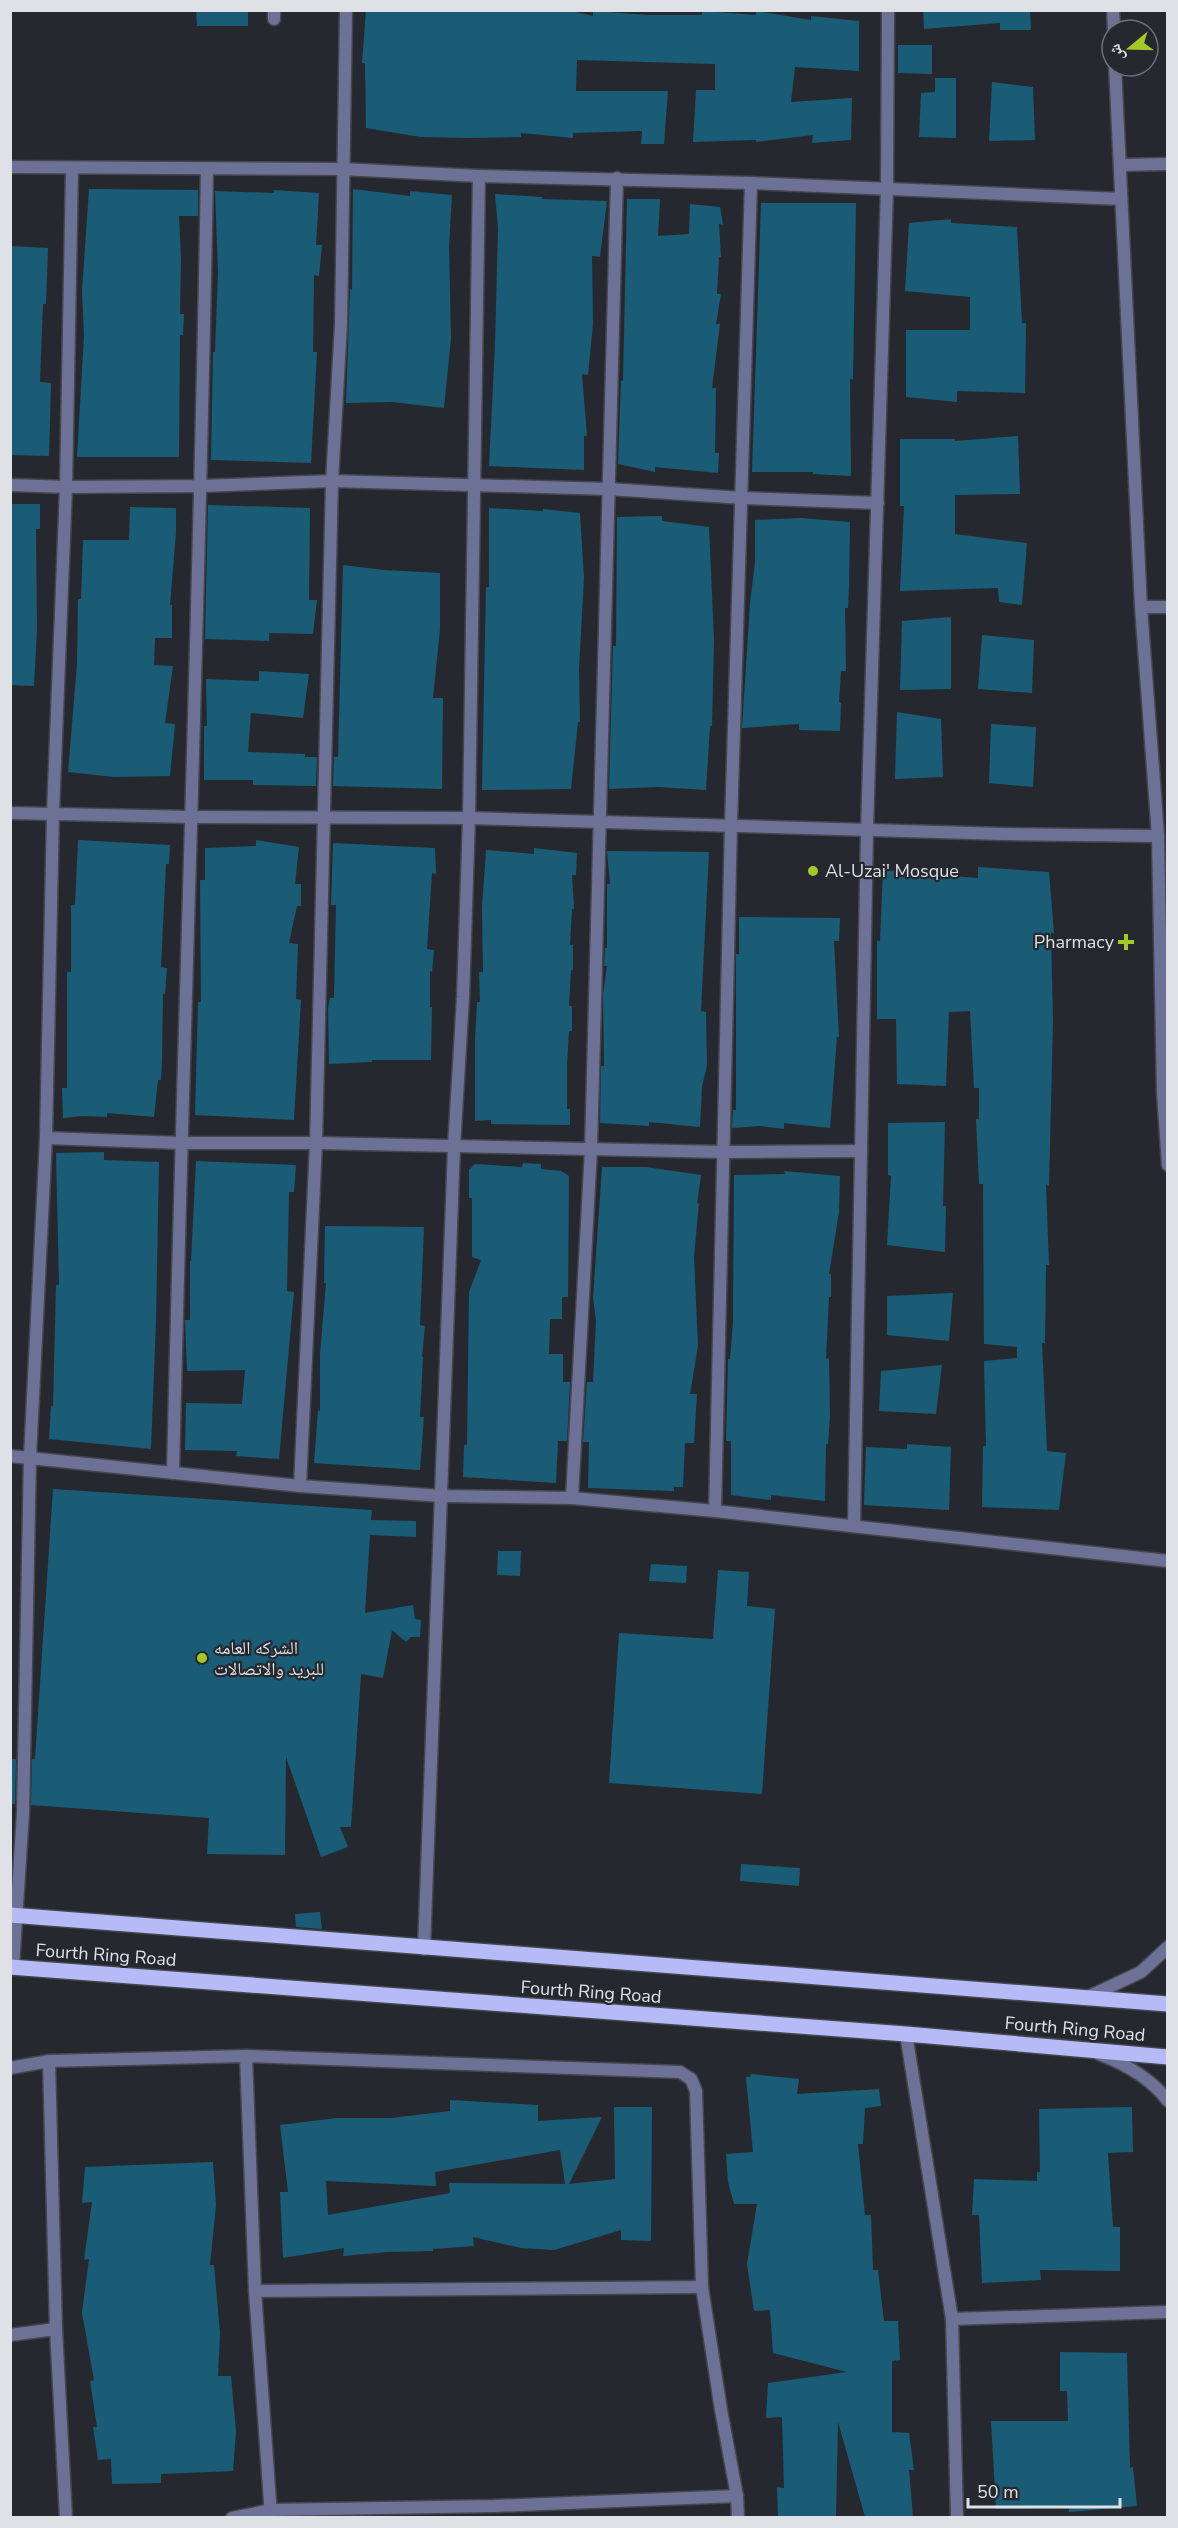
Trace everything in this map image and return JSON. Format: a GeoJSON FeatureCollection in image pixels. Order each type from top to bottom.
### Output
{"type":"FeatureCollection","features":[{"type":"Feature","properties":{"kind":"main road","name":"Fourth Ring Road"},"geometry":{"type":"LineString","coordinates":[[14,1916],[820,1979],[1089,1996],[1167,2004]]}},
{"type":"Feature","properties":{"kind":"main road","name":"Fourth Ring Road"},"geometry":{"type":"LineString","coordinates":[[12,1967],[678,2019],[906,2034],[1167,2057]]}},
{"type":"Feature","properties":{"kind":"street"},"geometry":{"type":"LineString","coordinates":[[300,1486],[316,1143],[332,481],[341,324],[346,10]]}},
{"type":"Feature","properties":{"kind":"street"},"geometry":{"type":"LineString","coordinates":[[854,1526],[867,830],[887,189],[888,10]]}},
{"type":"Feature","properties":{"kind":"street"},"geometry":{"type":"LineString","coordinates":[[1116,78],[1141,607],[1158,836],[1167,1165]]}},
{"type":"Feature","properties":{"kind":"street"},"geometry":{"type":"LineString","coordinates":[[1120,165],[1167,164]]}},
{"type":"Feature","properties":{"kind":"street"},"geometry":{"type":"LineString","coordinates":[[10,167],[342,170],[479,176],[617,178],[1121,199]]}},
{"type":"Feature","properties":{"kind":"street"},"geometry":{"type":"LineString","coordinates":[[12,1967],[23,1813],[30,1457],[46,1138],[53,813],[66,488],[72,169]]}},
{"type":"Feature","properties":{"kind":"street"},"geometry":{"type":"LineString","coordinates":[[173,1473],[202,486],[207,169]]}},
{"type":"Feature","properties":{"kind":"street"},"geometry":{"type":"LineString","coordinates":[[424,1949],[454,1147],[463,997],[469,818],[479,176]]}},
{"type":"Feature","properties":{"kind":"street"},"geometry":{"type":"LineString","coordinates":[[572,1498],[591,1149],[617,178]]}},
{"type":"Feature","properties":{"kind":"street"},"geometry":{"type":"LineString","coordinates":[[715,1511],[731,824],[743,498],[751,183]]}},
{"type":"Feature","properties":{"kind":"street"},"geometry":{"type":"LineString","coordinates":[[10,486],[66,488],[202,486],[332,481],[609,489],[743,498],[878,503]]}},
{"type":"Feature","properties":{"kind":"street"},"geometry":{"type":"LineString","coordinates":[[1141,607],[1167,607]]}},
{"type":"Feature","properties":{"kind":"street"},"geometry":{"type":"LineString","coordinates":[[10,813],[192,817],[469,818],[1158,836]]}},
{"type":"Feature","properties":{"kind":"street"},"geometry":{"type":"LineString","coordinates":[[46,1138],[181,1143],[316,1143],[724,1152],[861,1151]]}},
{"type":"Feature","properties":{"kind":"street"},"geometry":{"type":"LineString","coordinates":[[10,1456],[300,1486],[442,1496],[572,1498],[715,1511],[1167,1561]]}},
{"type":"Feature","properties":{"kind":"street"},"geometry":{"type":"LineString","coordinates":[[1089,1996],[1141,1972],[1167,1947]]}},
{"type":"Feature","properties":{"kind":"street"},"geometry":{"type":"LineString","coordinates":[[906,2034],[952,2319],[957,2517]]}},
{"type":"Feature","properties":{"kind":"street"},"geometry":{"type":"LineString","coordinates":[[1087,2049],[1118,2062],[1142,2076],[1167,2101]]}},
{"type":"Feature","properties":{"kind":"street"},"geometry":{"type":"LineString","coordinates":[[246,2056],[255,2291],[271,2514]]}},
{"type":"Feature","properties":{"kind":"street"},"geometry":{"type":"LineString","coordinates":[[10,2068],[49,2061],[246,2056],[680,2072],[691,2079],[696,2091],[702,2288],[737,2496],[738,2517]]}},
{"type":"Feature","properties":{"kind":"street"},"geometry":{"type":"LineString","coordinates":[[49,2061],[56,2329],[66,2517]]}},
{"type":"Feature","properties":{"kind":"street"},"geometry":{"type":"LineString","coordinates":[[255,2291],[702,2288]]}},
{"type":"Feature","properties":{"kind":"street"},"geometry":{"type":"LineString","coordinates":[[952,2319],[1167,2312]]}},
{"type":"Feature","properties":{"kind":"street"},"geometry":{"type":"LineString","coordinates":[[10,2335],[56,2329]]}},
{"type":"Feature","properties":{"kind":"street"},"geometry":{"type":"LineString","coordinates":[[232,2517],[737,2496]]}},
{"type":"Feature","properties":{"kind":"building"},"geometry":{"type":"Polygon","coordinates":[[[196,10],[248,10],[248,26],[197,26],[196,10]]]}},
{"type":"Feature","properties":{"kind":"building"},"geometry":{"type":"Polygon","coordinates":[[[366,10],[567,10],[593,16],[593,11],[648,15],[702,15],[702,11],[756,15],[756,11],[811,20],[811,16],[859,21],[859,71],[795,67],[791,102],[852,98],[851,140],[812,143],[813,135],[756,142],[756,140],[693,142],[696,90],[715,90],[715,64],[577,60],[576,91],[668,91],[664,144],[641,144],[642,131],[573,133],[573,138],[521,133],[521,137],[469,138],[421,137],[366,128],[365,63],[362,63],[366,10]]]}},
{"type":"Feature","properties":{"kind":"building"},"geometry":{"type":"Polygon","coordinates":[[[923,10],[1000,10],[1000,23],[924,29],[923,10]]]}},
{"type":"Feature","properties":{"kind":"building"},"geometry":{"type":"Polygon","coordinates":[[[1000,10],[1030,10],[1031,30],[1000,30],[1000,10]]]}},
{"type":"Feature","properties":{"kind":"building"},"geometry":{"type":"Polygon","coordinates":[[[898,45],[932,45],[932,74],[898,73],[898,45]]]}},
{"type":"Feature","properties":{"kind":"building"},"geometry":{"type":"Polygon","coordinates":[[[935,78],[956,78],[956,138],[919,137],[921,93],[935,92],[935,78]]]}},
{"type":"Feature","properties":{"kind":"building"},"geometry":{"type":"Polygon","coordinates":[[[992,82],[1033,87],[1035,140],[989,141],[992,82]]]}},
{"type":"Feature","properties":{"kind":"building"},"geometry":{"type":"Polygon","coordinates":[[[89,189],[198,190],[198,216],[179,216],[180,314],[184,314],[183,335],[180,335],[179,457],[77,457],[84,335],[82,292],[89,189]]]}},
{"type":"Feature","properties":{"kind":"building"},"geometry":{"type":"Polygon","coordinates":[[[353,189],[410,196],[410,191],[452,195],[449,247],[451,338],[444,408],[392,402],[346,403],[350,289],[352,290],[353,189]]]}},
{"type":"Feature","properties":{"kind":"building"},"geometry":{"type":"Polygon","coordinates":[[[274,190],[319,193],[316,245],[322,245],[319,276],[314,275],[313,352],[317,352],[311,463],[211,460],[213,352],[215,352],[218,272],[215,191],[274,193],[274,190]]]}},
{"type":"Feature","properties":{"kind":"building"},"geometry":{"type":"Polygon","coordinates":[[[495,194],[542,197],[542,199],[607,201],[600,257],[592,256],[593,324],[588,375],[582,374],[587,436],[584,436],[584,470],[489,466],[498,228],[495,194]]]}},
{"type":"Feature","properties":{"kind":"building"},"geometry":{"type":"Polygon","coordinates":[[[627,199],[660,199],[658,236],[689,234],[690,204],[720,207],[723,225],[719,224],[721,257],[719,257],[717,294],[721,294],[716,324],[720,324],[712,388],[716,388],[715,453],[719,453],[718,473],[655,467],[655,472],[618,464],[621,380],[623,381],[627,199]]]}},
{"type":"Feature","properties":{"kind":"building"},"geometry":{"type":"Polygon","coordinates":[[[761,203],[856,203],[853,379],[850,379],[851,476],[813,474],[813,472],[752,472],[761,203]]]}},
{"type":"Feature","properties":{"kind":"building"},"geometry":{"type":"Polygon","coordinates":[[[951,219],[951,223],[1017,227],[1022,323],[1026,323],[1025,393],[957,391],[957,402],[906,397],[906,330],[970,330],[970,297],[905,291],[909,223],[951,219]]]}},
{"type":"Feature","properties":{"kind":"building"},"geometry":{"type":"Polygon","coordinates":[[[10,246],[48,248],[40,382],[51,383],[49,456],[10,455],[10,246]]]}},
{"type":"Feature","properties":{"kind":"building"},"geometry":{"type":"Polygon","coordinates":[[[1018,436],[1020,494],[955,495],[955,534],[1027,543],[1022,605],[999,602],[998,588],[900,591],[904,506],[900,506],[900,439],[955,439],[955,441],[1018,436]]]}},
{"type":"Feature","properties":{"kind":"building"},"geometry":{"type":"Polygon","coordinates":[[[10,504],[40,504],[40,529],[36,529],[37,628],[34,686],[10,685],[10,504]]]}},
{"type":"Feature","properties":{"kind":"building"},"geometry":{"type":"Polygon","coordinates":[[[208,505],[310,508],[309,600],[317,600],[313,634],[269,633],[269,641],[205,639],[208,505]]]}},
{"type":"Feature","properties":{"kind":"building"},"geometry":{"type":"Polygon","coordinates":[[[130,507],[176,508],[170,605],[172,605],[172,638],[155,638],[154,665],[173,666],[165,723],[175,724],[170,776],[114,777],[68,772],[77,664],[78,599],[81,599],[83,540],[129,540],[130,507]]]}},
{"type":"Feature","properties":{"kind":"building"},"geometry":{"type":"Polygon","coordinates":[[[489,508],[543,511],[543,509],[580,513],[584,578],[579,669],[580,722],[578,722],[571,789],[482,790],[486,587],[489,587],[489,508]]]}},
{"type":"Feature","properties":{"kind":"building"},"geometry":{"type":"Polygon","coordinates":[[[662,516],[662,521],[709,527],[714,640],[712,726],[710,726],[706,790],[658,787],[609,789],[613,646],[616,646],[617,517],[662,516]]]}},
{"type":"Feature","properties":{"kind":"building"},"geometry":{"type":"Polygon","coordinates":[[[801,518],[850,522],[848,608],[845,608],[846,671],[841,671],[840,731],[799,730],[799,724],[742,728],[755,562],[755,520],[801,518]]]}},
{"type":"Feature","properties":{"kind":"building"},"geometry":{"type":"Polygon","coordinates":[[[343,565],[440,573],[440,629],[433,698],[443,698],[442,789],[333,786],[334,757],[338,757],[343,565]]]}},
{"type":"Feature","properties":{"kind":"building"},"geometry":{"type":"Polygon","coordinates":[[[951,617],[951,689],[900,690],[902,621],[951,617]]]}},
{"type":"Feature","properties":{"kind":"building"},"geometry":{"type":"Polygon","coordinates":[[[982,635],[1034,640],[1032,693],[978,689],[982,635]]]}},
{"type":"Feature","properties":{"kind":"building"},"geometry":{"type":"Polygon","coordinates":[[[259,671],[309,674],[303,718],[251,713],[248,752],[305,754],[305,757],[317,757],[316,786],[253,785],[253,780],[204,780],[204,726],[207,726],[206,679],[259,681],[259,671]]]}},
{"type":"Feature","properties":{"kind":"building"},"geometry":{"type":"Polygon","coordinates":[[[897,712],[941,719],[943,777],[895,779],[897,712]]]}},
{"type":"Feature","properties":{"kind":"building"},"geometry":{"type":"Polygon","coordinates":[[[991,724],[1036,727],[1033,787],[989,783],[991,724]]]}},
{"type":"Feature","properties":{"kind":"building"},"geometry":{"type":"Polygon","coordinates":[[[78,840],[170,845],[169,864],[166,864],[161,967],[167,968],[165,994],[163,994],[161,1080],[158,1080],[154,1117],[107,1113],[107,1117],[63,1118],[62,1088],[67,1088],[67,972],[71,972],[71,905],[75,905],[78,840]]]}},
{"type":"Feature","properties":{"kind":"building"},"geometry":{"type":"Polygon","coordinates":[[[256,840],[299,847],[295,884],[301,884],[301,906],[297,906],[289,943],[298,944],[296,999],[301,1000],[294,1120],[195,1115],[198,1002],[201,1002],[200,880],[205,880],[205,848],[256,846],[256,840]]]}},
{"type":"Feature","properties":{"kind":"building"},"geometry":{"type":"Polygon","coordinates":[[[333,843],[435,848],[436,874],[432,873],[427,949],[434,950],[432,972],[430,971],[431,1060],[372,1060],[372,1062],[329,1064],[328,1008],[330,998],[334,998],[336,905],[331,905],[333,843]]]}},
{"type":"Feature","properties":{"kind":"building"},"geometry":{"type":"Polygon","coordinates":[[[534,848],[577,853],[576,875],[572,875],[574,909],[572,909],[570,945],[573,945],[569,1006],[572,1006],[572,1031],[569,1031],[567,1109],[570,1109],[570,1125],[491,1124],[491,1120],[475,1121],[475,1040],[477,1002],[480,1002],[479,972],[483,972],[482,908],[486,850],[534,854],[534,848]]]}},
{"type":"Feature","properties":{"kind":"building"},"geometry":{"type":"Polygon","coordinates":[[[607,851],[709,852],[701,1011],[706,1012],[707,1065],[702,1087],[700,1127],[649,1122],[649,1126],[600,1123],[601,1066],[604,1066],[603,994],[607,966],[604,966],[605,948],[607,948],[607,884],[610,884],[607,851]]]}},
{"type":"Feature","properties":{"kind":"building"},"geometry":{"type":"Polygon","coordinates":[[[978,867],[1049,872],[1054,933],[1051,933],[1053,1021],[1049,1186],[1046,1185],[1049,1265],[1046,1265],[1045,1343],[1042,1343],[1047,1451],[1066,1453],[1059,1510],[982,1507],[983,1446],[986,1446],[984,1361],[1017,1358],[1017,1347],[984,1344],[983,1184],[979,1184],[976,1119],[979,1119],[979,1088],[974,1088],[970,1011],[949,1012],[946,1086],[897,1084],[896,1019],[877,1019],[877,941],[880,941],[883,870],[978,878],[978,867]]]}},
{"type":"Feature","properties":{"kind":"building"},"geometry":{"type":"Polygon","coordinates":[[[739,917],[840,918],[839,941],[834,941],[839,1037],[837,1037],[830,1128],[784,1123],[784,1129],[760,1126],[732,1128],[733,1110],[736,1110],[736,954],[739,954],[739,917]]]}},
{"type":"Feature","properties":{"kind":"building"},"geometry":{"type":"Polygon","coordinates":[[[945,1122],[943,1206],[946,1206],[945,1252],[887,1245],[891,1176],[888,1175],[888,1123],[945,1122]]]}},
{"type":"Feature","properties":{"kind":"building"},"geometry":{"type":"Polygon","coordinates":[[[104,1152],[104,1160],[159,1162],[151,1449],[49,1439],[51,1406],[53,1406],[56,1285],[59,1285],[56,1153],[104,1152]]]}},
{"type":"Feature","properties":{"kind":"building"},"geometry":{"type":"Polygon","coordinates":[[[196,1161],[296,1165],[294,1192],[289,1192],[287,1291],[294,1292],[279,1459],[236,1456],[237,1451],[185,1450],[186,1403],[242,1404],[245,1370],[187,1371],[185,1320],[190,1320],[190,1261],[196,1161]]]}},
{"type":"Feature","properties":{"kind":"building"},"geometry":{"type":"Polygon","coordinates":[[[523,1163],[541,1164],[541,1169],[561,1171],[569,1176],[568,1297],[562,1297],[562,1319],[550,1319],[549,1354],[563,1354],[563,1382],[570,1382],[567,1441],[558,1441],[556,1483],[463,1477],[464,1445],[467,1445],[469,1292],[481,1260],[472,1257],[472,1198],[469,1198],[469,1170],[475,1164],[522,1167],[523,1163]]]}},
{"type":"Feature","properties":{"kind":"building"},"geometry":{"type":"Polygon","coordinates":[[[602,1167],[646,1167],[701,1175],[694,1257],[698,1346],[690,1394],[697,1394],[694,1443],[685,1443],[683,1487],[674,1487],[674,1491],[588,1488],[589,1442],[583,1442],[587,1382],[593,1382],[596,1321],[593,1298],[602,1167]]]}},
{"type":"Feature","properties":{"kind":"building"},"geometry":{"type":"Polygon","coordinates":[[[784,1171],[840,1176],[839,1212],[829,1274],[831,1274],[831,1297],[829,1297],[826,1359],[829,1358],[830,1417],[828,1444],[826,1444],[825,1501],[771,1495],[771,1500],[731,1495],[731,1441],[726,1441],[728,1359],[730,1359],[733,1322],[734,1175],[785,1174],[784,1171]]]}},
{"type":"Feature","properties":{"kind":"building"},"geometry":{"type":"Polygon","coordinates":[[[325,1226],[424,1227],[420,1325],[425,1326],[420,1417],[424,1417],[420,1470],[314,1463],[318,1410],[320,1411],[320,1354],[326,1283],[324,1283],[325,1226]]]}},
{"type":"Feature","properties":{"kind":"building"},"geometry":{"type":"Polygon","coordinates":[[[953,1293],[949,1341],[887,1335],[887,1296],[953,1293]]]}},
{"type":"Feature","properties":{"kind":"building"},"geometry":{"type":"Polygon","coordinates":[[[942,1365],[936,1414],[879,1411],[881,1371],[942,1365]]]}},
{"type":"Feature","properties":{"kind":"building"},"geometry":{"type":"Polygon","coordinates":[[[907,1444],[951,1447],[949,1510],[864,1505],[866,1447],[907,1449],[907,1444]]]}},
{"type":"Feature","properties":{"kind":"building","name":"الشركه العامه للبريد والاتصالات"},"geometry":{"type":"Polygon","coordinates":[[[53,1489],[372,1510],[371,1520],[416,1521],[416,1537],[370,1535],[365,1613],[413,1605],[415,1619],[421,1620],[420,1637],[411,1637],[406,1642],[392,1630],[383,1678],[361,1674],[351,1827],[340,1827],[348,1847],[321,1857],[286,1757],[285,1855],[207,1854],[209,1818],[31,1805],[32,1759],[35,1759],[53,1489]]]}},
{"type":"Feature","properties":{"kind":"building"},"geometry":{"type":"Polygon","coordinates":[[[498,1551],[521,1551],[520,1576],[497,1575],[498,1551]]]}},
{"type":"Feature","properties":{"kind":"building"},"geometry":{"type":"Polygon","coordinates":[[[651,1564],[687,1566],[686,1583],[649,1581],[651,1564]]]}},
{"type":"Feature","properties":{"kind":"building"},"geometry":{"type":"Polygon","coordinates":[[[718,1570],[749,1572],[747,1606],[775,1609],[762,1794],[609,1783],[619,1633],[713,1639],[718,1570]]]}},
{"type":"Feature","properties":{"kind":"building"},"geometry":{"type":"Polygon","coordinates":[[[10,1759],[16,1759],[15,1804],[10,1804],[10,1759]]]}},
{"type":"Feature","properties":{"kind":"building"},"geometry":{"type":"Polygon","coordinates":[[[741,1864],[800,1868],[799,1886],[740,1881],[741,1864]]]}},
{"type":"Feature","properties":{"kind":"building"},"geometry":{"type":"Polygon","coordinates":[[[320,1912],[322,1929],[296,1927],[295,1914],[320,1912]]]}},
{"type":"Feature","properties":{"kind":"building"},"geometry":{"type":"Polygon","coordinates":[[[751,2074],[799,2079],[797,2094],[879,2089],[881,2106],[865,2108],[863,2144],[858,2144],[865,2215],[871,2215],[873,2270],[878,2270],[884,2321],[898,2321],[900,2360],[892,2361],[892,2432],[909,2433],[914,2470],[909,2470],[913,2517],[865,2517],[838,2422],[836,2517],[778,2517],[777,2487],[784,2488],[782,2417],[766,2418],[768,2383],[847,2372],[773,2353],[770,2310],[754,2311],[747,2264],[757,2204],[734,2204],[728,2182],[726,2154],[753,2152],[746,2077],[750,2077],[751,2074]]]}},
{"type":"Feature","properties":{"kind":"building"},"geometry":{"type":"Polygon","coordinates":[[[450,2100],[538,2105],[538,2121],[602,2117],[569,2184],[615,2179],[614,2107],[652,2107],[651,2241],[621,2240],[621,2230],[554,2250],[521,2248],[473,2237],[474,2246],[433,2249],[433,2251],[343,2256],[344,2248],[283,2258],[280,2192],[288,2192],[280,2125],[337,2118],[391,2118],[450,2111],[450,2100]],[[560,2150],[435,2172],[436,2186],[326,2181],[328,2215],[450,2193],[449,2183],[565,2184],[560,2150]]]}},
{"type":"Feature","properties":{"kind":"building"},"geometry":{"type":"Polygon","coordinates":[[[1132,2107],[1133,2152],[1108,2153],[1113,2227],[1120,2227],[1120,2271],[1040,2270],[1041,2280],[982,2283],[979,2215],[972,2215],[974,2179],[1037,2181],[1037,2172],[1040,2172],[1039,2109],[1132,2107]]]}},
{"type":"Feature","properties":{"kind":"building"},"geometry":{"type":"Polygon","coordinates":[[[213,2162],[216,2205],[210,2265],[214,2265],[220,2333],[218,2376],[231,2376],[236,2432],[233,2471],[161,2474],[161,2483],[112,2484],[111,2459],[98,2460],[93,2427],[97,2427],[90,2381],[94,2380],[82,2313],[89,2259],[84,2260],[92,2202],[82,2203],[85,2167],[213,2162]]]}},
{"type":"Feature","properties":{"kind":"building"},"geometry":{"type":"Polygon","coordinates":[[[1060,2352],[1127,2353],[1130,2468],[1133,2467],[1137,2506],[1069,2512],[1069,2508],[996,2509],[991,2421],[1068,2421],[1067,2391],[1060,2391],[1060,2352]]]}},
{"type":"Feature","properties":{"kind":"place","name":"Al-Uzai' Mosque"},"geometry":{"type":"Point","coordinates":[813,871]}},
{"type":"Feature","properties":{"kind":"place","name":"Pharmacy"},"geometry":{"type":"Point","coordinates":[1126,942]}},
{"type":"Feature","properties":{"kind":"place","name":"الشركه العامه للبريد والاتصالات"},"geometry":{"type":"Point","coordinates":[202,1658]}}]}
